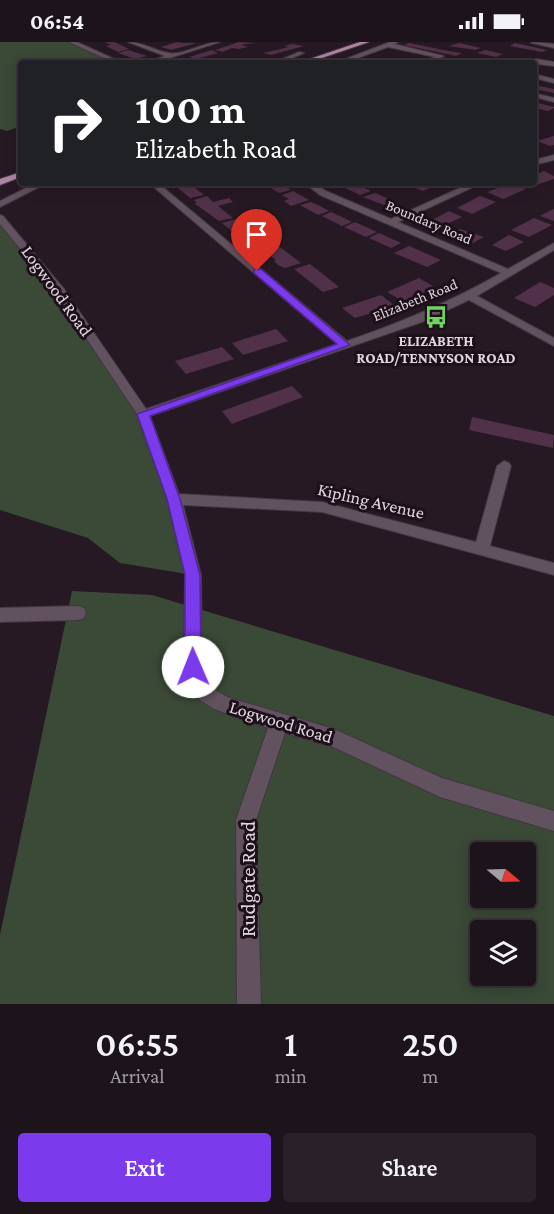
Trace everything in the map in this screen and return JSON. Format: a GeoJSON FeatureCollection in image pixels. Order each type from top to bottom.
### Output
{"type":"FeatureCollection","features":[{"type":"Feature","properties":{"kind":"main road"},"geometry":{"type":"LineString","coordinates":[[310,60],[362,42]]}},
{"type":"Feature","properties":{"kind":"main road"},"geometry":{"type":"LineString","coordinates":[[0,182],[18,175]]}},
{"type":"Feature","properties":{"kind":"street"},"geometry":{"type":"LineString","coordinates":[[72,42],[113,60]]}},
{"type":"Feature","properties":{"kind":"street"},"geometry":{"type":"LineString","coordinates":[[131,42],[168,55]]}},
{"type":"Feature","properties":{"kind":"street"},"geometry":{"type":"LineString","coordinates":[[156,60],[218,42]]}},
{"type":"Feature","properties":{"kind":"street"},"geometry":{"type":"LineString","coordinates":[[534,42],[554,46]]}},
{"type":"Feature","properties":{"kind":"street"},"geometry":{"type":"LineString","coordinates":[[346,60],[391,43],[441,56],[432,60]]}},
{"type":"Feature","properties":{"kind":"street"},"geometry":{"type":"LineString","coordinates":[[284,60],[301,53]]}},
{"type":"Feature","properties":{"kind":"street"},"geometry":{"type":"LineString","coordinates":[[352,58],[363,60]]}},
{"type":"Feature","properties":{"kind":"street"},"geometry":{"type":"LineString","coordinates":[[537,61],[554,64]]}},
{"type":"Feature","properties":{"kind":"street"},"geometry":{"type":"LineString","coordinates":[[537,77],[554,81]]}},
{"type":"Feature","properties":{"kind":"street"},"geometry":{"type":"LineString","coordinates":[[537,96],[554,100]]}},
{"type":"Feature","properties":{"kind":"street"},"geometry":{"type":"LineString","coordinates":[[537,162],[554,157]]}},
{"type":"Feature","properties":{"kind":"street"},"geometry":{"type":"LineString","coordinates":[[0,204],[37,186]]}},
{"type":"Feature","properties":{"kind":"street"},"geometry":{"type":"LineString","coordinates":[[157,186],[345,345]]}},
{"type":"Feature","properties":{"kind":"street","name":"Boundary Road"},"geometry":{"type":"LineString","coordinates":[[312,186],[323,194],[507,272]]}},
{"type":"Feature","properties":{"kind":"street"},"geometry":{"type":"LineString","coordinates":[[392,222],[470,186]]}},
{"type":"Feature","properties":{"kind":"street","name":"Logwood Road"},"geometry":{"type":"LineString","coordinates":[[0,218],[60,291],[143,414],[174,499],[192,575],[193,667],[196,682],[206,694],[220,703],[279,723],[334,738],[440,787],[554,821]]}},
{"type":"Feature","properties":{"kind":"street","name":"Elizabeth Road"},"geometry":{"type":"LineString","coordinates":[[143,414],[418,320],[469,296],[554,246]]}},
{"type":"Feature","properties":{"kind":"street"},"geometry":{"type":"LineString","coordinates":[[469,296],[554,343]]}},
{"type":"Feature","properties":{"kind":"street"},"geometry":{"type":"LineString","coordinates":[[482,549],[504,466]]}},
{"type":"Feature","properties":{"kind":"street","name":"Kipling Avenue"},"geometry":{"type":"LineString","coordinates":[[174,499],[322,507],[554,569]]}},
{"type":"Feature","properties":{"kind":"street"},"geometry":{"type":"LineString","coordinates":[[0,615],[12,617],[78,614]]}},
{"type":"Feature","properties":{"kind":"street","name":"Rudgate Road"},"geometry":{"type":"LineString","coordinates":[[249,1004],[246,820],[279,723]]}},
{"type":"Feature","properties":{"kind":"green space"},"geometry":{"type":"Polygon","coordinates":[[[0,42],[68,42],[108,60],[18,60],[18,127],[7,131],[0,129],[0,42]]]}},
{"type":"Feature","properties":{"kind":"green space"},"geometry":{"type":"Polygon","coordinates":[[[0,218],[60,291],[143,414],[193,575],[120,563],[88,538],[0,510],[0,218]]]}},
{"type":"Feature","properties":{"kind":"green space"},"geometry":{"type":"Polygon","coordinates":[[[72,591],[152,595],[554,716],[554,1004],[0,1004],[0,935],[72,591]]]}},
{"type":"Feature","properties":{"kind":"building"},"geometry":{"type":"Polygon","coordinates":[[[105,42],[114,42],[129,49],[118,52],[106,46],[111,45],[105,42]]]}},
{"type":"Feature","properties":{"kind":"building"},"geometry":{"type":"Polygon","coordinates":[[[177,42],[197,43],[171,50],[161,47],[177,42]]]}},
{"type":"Feature","properties":{"kind":"building"},"geometry":{"type":"Polygon","coordinates":[[[239,42],[255,43],[241,45],[248,47],[232,48],[223,52],[215,50],[239,42]]]}},
{"type":"Feature","properties":{"kind":"building"},"geometry":{"type":"Polygon","coordinates":[[[409,43],[462,53],[456,56],[404,45],[409,43]]]}},
{"type":"Feature","properties":{"kind":"building"},"geometry":{"type":"Polygon","coordinates":[[[459,43],[481,48],[475,50],[449,46],[459,43]]]}},
{"type":"Feature","properties":{"kind":"building"},"geometry":{"type":"Polygon","coordinates":[[[515,43],[547,50],[542,52],[510,46],[515,43]]]}},
{"type":"Feature","properties":{"kind":"building"},"geometry":{"type":"Polygon","coordinates":[[[292,44],[304,46],[271,55],[263,53],[289,47],[284,46],[292,44]]]}},
{"type":"Feature","properties":{"kind":"building"},"geometry":{"type":"Polygon","coordinates":[[[128,50],[147,56],[135,59],[118,53],[128,50]]]}},
{"type":"Feature","properties":{"kind":"building"},"geometry":{"type":"Polygon","coordinates":[[[212,50],[218,53],[196,59],[189,57],[212,50]]]}},
{"type":"Feature","properties":{"kind":"building"},"geometry":{"type":"Polygon","coordinates":[[[485,50],[503,54],[496,57],[477,53],[485,50]]]}},
{"type":"Feature","properties":{"kind":"building"},"geometry":{"type":"Polygon","coordinates":[[[537,86],[554,89],[554,93],[537,90],[537,86]]]}},
{"type":"Feature","properties":{"kind":"building"},"geometry":{"type":"Polygon","coordinates":[[[537,103],[554,107],[548,111],[537,109],[537,103]]]}},
{"type":"Feature","properties":{"kind":"building"},"geometry":{"type":"Polygon","coordinates":[[[554,136],[554,145],[550,146],[537,141],[554,136]]]}},
{"type":"Feature","properties":{"kind":"building"},"geometry":{"type":"Polygon","coordinates":[[[544,171],[554,176],[554,179],[537,185],[537,174],[544,171]]]}},
{"type":"Feature","properties":{"kind":"building"},"geometry":{"type":"Polygon","coordinates":[[[176,186],[193,186],[204,195],[190,198],[176,186]]]}},
{"type":"Feature","properties":{"kind":"building"},"geometry":{"type":"Polygon","coordinates":[[[267,186],[285,186],[291,190],[279,193],[267,186]]]}},
{"type":"Feature","properties":{"kind":"building"},"geometry":{"type":"Polygon","coordinates":[[[360,186],[371,191],[360,195],[343,187],[360,186]]]}},
{"type":"Feature","properties":{"kind":"building"},"geometry":{"type":"Polygon","coordinates":[[[410,186],[435,186],[423,191],[410,186]]]}},
{"type":"Feature","properties":{"kind":"building"},"geometry":{"type":"Polygon","coordinates":[[[503,186],[518,186],[526,189],[503,199],[487,192],[503,186]]]}},
{"type":"Feature","properties":{"kind":"building"},"geometry":{"type":"Polygon","coordinates":[[[293,191],[309,200],[291,206],[284,201],[289,199],[282,195],[293,191]]]}},
{"type":"Feature","properties":{"kind":"building"},"geometry":{"type":"Polygon","coordinates":[[[375,193],[396,202],[384,205],[363,197],[375,193]]]}},
{"type":"Feature","properties":{"kind":"building"},"geometry":{"type":"Polygon","coordinates":[[[207,196],[213,202],[229,198],[233,202],[218,206],[233,218],[219,221],[194,203],[197,203],[194,200],[207,196]]]}},
{"type":"Feature","properties":{"kind":"building"},"geometry":{"type":"Polygon","coordinates":[[[480,196],[496,202],[472,214],[457,208],[480,196]]]}},
{"type":"Feature","properties":{"kind":"building"},"geometry":{"type":"Polygon","coordinates":[[[311,202],[329,211],[318,215],[300,205],[311,202]]]}},
{"type":"Feature","properties":{"kind":"building"},"geometry":{"type":"Polygon","coordinates":[[[554,209],[554,221],[540,216],[551,210],[554,209]]]}},
{"type":"Feature","properties":{"kind":"building"},"geometry":{"type":"Polygon","coordinates":[[[449,211],[462,217],[445,225],[432,220],[449,211]]]}},
{"type":"Feature","properties":{"kind":"building"},"geometry":{"type":"Polygon","coordinates":[[[331,212],[352,222],[342,226],[322,216],[331,212]]]}},
{"type":"Feature","properties":{"kind":"building"},"geometry":{"type":"Polygon","coordinates":[[[534,218],[552,225],[529,237],[511,230],[534,218]]]}},
{"type":"Feature","properties":{"kind":"building"},"geometry":{"type":"Polygon","coordinates":[[[236,219],[260,238],[245,242],[222,223],[236,219]]]}},
{"type":"Feature","properties":{"kind":"building"},"geometry":{"type":"Polygon","coordinates":[[[355,222],[377,232],[366,237],[344,227],[355,222]]]}},
{"type":"Feature","properties":{"kind":"building"},"geometry":{"type":"Polygon","coordinates":[[[460,229],[484,237],[473,243],[450,234],[460,229]]]}},
{"type":"Feature","properties":{"kind":"building"},"geometry":{"type":"Polygon","coordinates":[[[379,233],[401,243],[391,248],[369,238],[379,233]]]}},
{"type":"Feature","properties":{"kind":"building"},"geometry":{"type":"Polygon","coordinates":[[[509,235],[524,242],[506,251],[492,245],[509,235]]]}},
{"type":"Feature","properties":{"kind":"building"},"geometry":{"type":"Polygon","coordinates":[[[268,238],[301,263],[285,268],[278,265],[274,261],[276,260],[263,250],[259,251],[254,246],[257,246],[253,243],[268,238]]]}},
{"type":"Feature","properties":{"kind":"building"},"geometry":{"type":"Polygon","coordinates":[[[409,246],[441,260],[427,267],[394,253],[409,246]]]}},
{"type":"Feature","properties":{"kind":"building"},"geometry":{"type":"Polygon","coordinates":[[[310,264],[339,287],[323,292],[294,269],[310,264]]]}},
{"type":"Feature","properties":{"kind":"building"},"geometry":{"type":"Polygon","coordinates":[[[419,278],[436,288],[404,302],[387,292],[419,278]]]}},
{"type":"Feature","properties":{"kind":"building"},"geometry":{"type":"Polygon","coordinates":[[[540,282],[554,288],[554,295],[535,307],[514,298],[540,282]]]}},
{"type":"Feature","properties":{"kind":"building"},"geometry":{"type":"Polygon","coordinates":[[[381,295],[395,306],[355,318],[342,308],[381,295]]]}},
{"type":"Feature","properties":{"kind":"building"},"geometry":{"type":"Polygon","coordinates":[[[276,329],[288,341],[243,355],[232,343],[276,329]]]}},
{"type":"Feature","properties":{"kind":"building"},"geometry":{"type":"Polygon","coordinates":[[[222,347],[234,359],[186,374],[175,361],[222,347]]]}},
{"type":"Feature","properties":{"kind":"building"},"geometry":{"type":"Polygon","coordinates":[[[292,386],[303,397],[232,424],[222,411],[292,386]]]}},
{"type":"Feature","properties":{"kind":"building"},"geometry":{"type":"Polygon","coordinates":[[[472,417],[554,435],[553,448],[469,430],[472,417]]]}},
{"type":"Feature","properties":{"kind":"place","name":"ELIZABETH ROAD/TENNYSON ROAD"},"geometry":{"type":"Point","coordinates":[436,317]}},
{"type":"Feature","properties":{"kind":"route"},"geometry":{"type":"LineString","coordinates":[[193,667],[192,575],[174,499],[143,414],[345,345],[257,271]]}}]}
